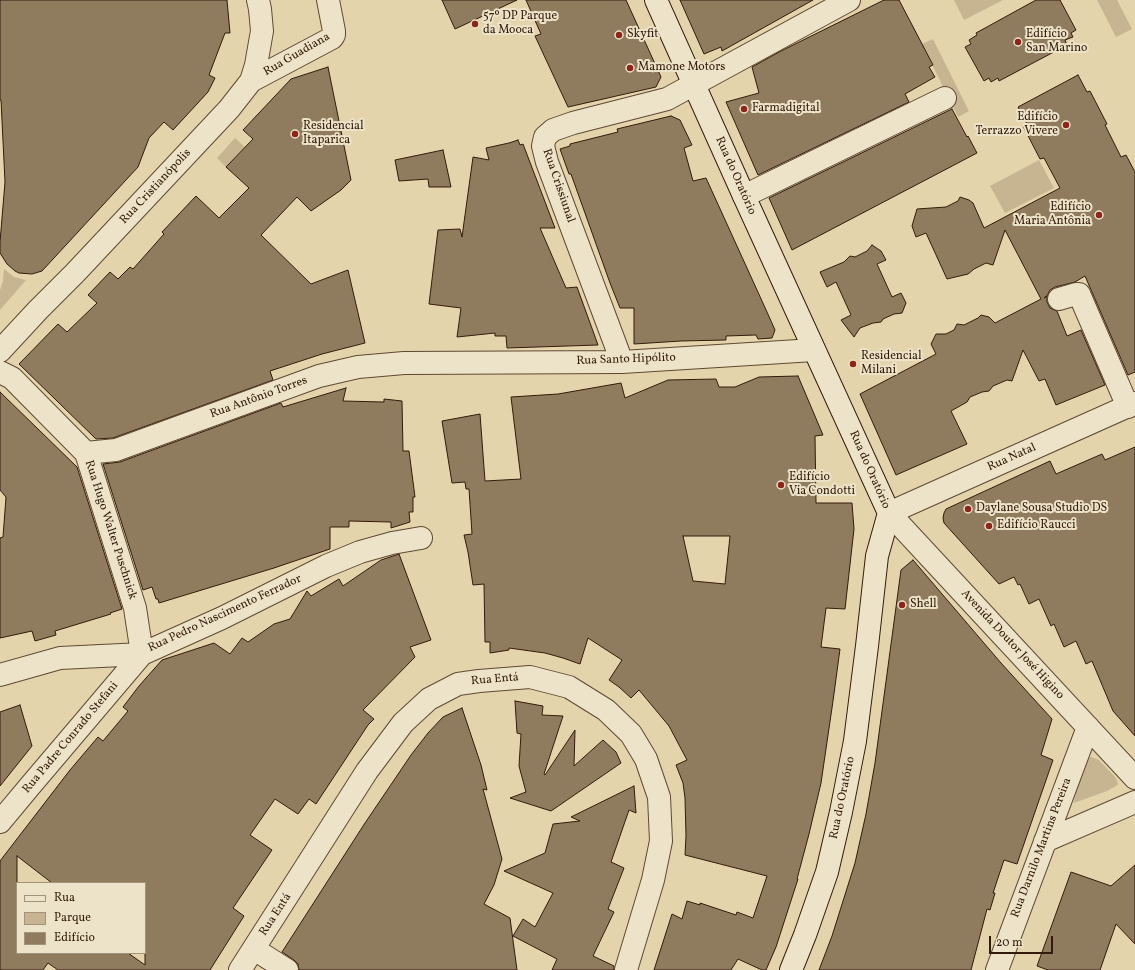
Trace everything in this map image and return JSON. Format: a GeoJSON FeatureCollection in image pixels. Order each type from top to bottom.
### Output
{"type":"FeatureCollection","features":[{"type":"Feature","properties":{"kind":"street","name":"Rua Cristianópolis"},"geometry":{"type":"LineString","coordinates":[[0,351],[38,310],[75,274],[229,109],[251,81],[256,65],[262,31],[258,0]]}},
{"type":"Feature","properties":{"kind":"street","name":"Rua Guadiana"},"geometry":{"type":"LineString","coordinates":[[251,81],[332,38],[334,31],[328,0]]}},
{"type":"Feature","properties":{"kind":"street","name":"Rua do Oratório"},"geometry":{"type":"LineString","coordinates":[[656,0],[889,513],[877,556],[868,646],[855,741],[841,812],[826,872],[805,935],[791,970]]}},
{"type":"Feature","properties":{"kind":"street"},"geometry":{"type":"LineString","coordinates":[[694,84],[849,0]]}},
{"type":"Feature","properties":{"kind":"street","name":"Rua Crissiunal"},"geometry":{"type":"LineString","coordinates":[[622,362],[547,162],[543,146],[545,137],[553,130],[573,122],[667,99],[694,84]]}},
{"type":"Feature","properties":{"kind":"street"},"geometry":{"type":"LineString","coordinates":[[744,196],[945,98]]}},
{"type":"Feature","properties":{"kind":"street"},"geometry":{"type":"LineString","coordinates":[[1059,299],[1076,294],[1080,296],[1132,405]]}},
{"type":"Feature","properties":{"kind":"street","name":"Rua Santo Hipólito"},"geometry":{"type":"LineString","coordinates":[[437,363],[622,362],[814,350]]}},
{"type":"Feature","properties":{"kind":"street","name":"Rua Antônio Torres"},"geometry":{"type":"LineString","coordinates":[[86,453],[116,450],[320,376],[358,367],[437,363]]}},
{"type":"Feature","properties":{"kind":"street","name":"Rua Hugo Walter Puschnick"},"geometry":{"type":"LineString","coordinates":[[0,372],[12,378],[86,453],[135,608],[142,654]]}},
{"type":"Feature","properties":{"kind":"street","name":"Rua Natal"},"geometry":{"type":"LineString","coordinates":[[889,513],[1132,405]]}},
{"type":"Feature","properties":{"kind":"street","name":"Avenida Doutor José Higino"},"geometry":{"type":"LineString","coordinates":[[889,513],[1135,778]]}},
{"type":"Feature","properties":{"kind":"street","name":"Rua Pedro Nascimento Ferrador"},"geometry":{"type":"LineString","coordinates":[[0,675],[60,658],[142,654],[222,618],[292,582],[340,560],[360,552],[392,543],[421,538]]}},
{"type":"Feature","properties":{"kind":"street","name":"Rua Padre Conrado Stefani"},"geometry":{"type":"LineString","coordinates":[[0,822],[142,654]]}},
{"type":"Feature","properties":{"kind":"street","name":"Rua Entá"},"geometry":{"type":"LineString","coordinates":[[240,970],[368,771],[403,723],[429,699],[458,684],[530,677],[570,687],[606,710],[631,734],[646,759],[659,797],[661,841],[653,880],[626,970]]}},
{"type":"Feature","properties":{"kind":"street","name":"Rua Darnilo Martins Pereira"},"geometry":{"type":"LineString","coordinates":[[997,970],[1088,727]]}},
{"type":"Feature","properties":{"kind":"street"},"geometry":{"type":"LineString","coordinates":[[1045,841],[1135,802]]}},
{"type":"Feature","properties":{"kind":"street"},"geometry":{"type":"LineString","coordinates":[[254,949],[287,970]]}},
{"type":"Feature","properties":{"kind":"green space"},"geometry":{"type":"Polygon","coordinates":[[[954,0],[1003,0],[964,20],[954,0]]]}},
{"type":"Feature","properties":{"kind":"green space"},"geometry":{"type":"Polygon","coordinates":[[[1097,0],[1117,0],[1132,29],[1116,37],[1097,0]]]}},
{"type":"Feature","properties":{"kind":"green space"},"geometry":{"type":"Polygon","coordinates":[[[933,39],[969,111],[958,117],[922,44],[933,39]]]}},
{"type":"Feature","properties":{"kind":"green space"},"geometry":{"type":"Polygon","coordinates":[[[235,138],[245,147],[226,167],[217,158],[235,138]]]}},
{"type":"Feature","properties":{"kind":"green space"},"geometry":{"type":"Polygon","coordinates":[[[1039,160],[1054,188],[1005,213],[990,186],[1039,160]]]}},
{"type":"Feature","properties":{"kind":"green space"},"geometry":{"type":"Polygon","coordinates":[[[4,269],[14,277],[26,280],[0,310],[0,290],[3,281],[4,269]]]}},
{"type":"Feature","properties":{"kind":"green space"},"geometry":{"type":"Polygon","coordinates":[[[1091,757],[1099,760],[1116,778],[1118,784],[1107,791],[1074,803],[1080,780],[1089,758],[1091,757]]]}},
{"type":"Feature","properties":{"kind":"building"},"geometry":{"type":"Polygon","coordinates":[[[0,0],[227,0],[230,33],[225,33],[209,75],[215,78],[208,92],[173,130],[164,122],[149,138],[138,167],[42,271],[32,274],[19,273],[15,271],[7,264],[0,253],[5,182],[0,100],[0,0]]]}},
{"type":"Feature","properties":{"kind":"building"},"geometry":{"type":"Polygon","coordinates":[[[442,0],[517,0],[455,29],[442,0]]]}},
{"type":"Feature","properties":{"kind":"building"},"geometry":{"type":"Polygon","coordinates":[[[526,0],[626,0],[661,77],[656,87],[568,107],[535,36],[541,34],[526,0]]]}},
{"type":"Feature","properties":{"kind":"building"},"geometry":{"type":"Polygon","coordinates":[[[680,0],[813,0],[722,51],[721,47],[704,54],[680,0]]]}},
{"type":"Feature","properties":{"kind":"building"},"geometry":{"type":"Polygon","coordinates":[[[884,0],[899,0],[933,65],[929,67],[935,77],[905,94],[909,102],[758,175],[726,102],[759,93],[752,67],[884,0]]]}},
{"type":"Feature","properties":{"kind":"building","name":"Edifício San Marino"},"geometry":{"type":"Polygon","coordinates":[[[1036,0],[1060,0],[1076,30],[1071,33],[1073,37],[1065,40],[1067,45],[999,81],[998,78],[991,82],[989,78],[984,81],[965,47],[971,44],[969,40],[977,35],[976,33],[1036,0]]]}},
{"type":"Feature","properties":{"kind":"building"},"geometry":{"type":"Polygon","coordinates":[[[328,67],[351,180],[341,190],[311,211],[297,197],[261,235],[311,284],[348,270],[365,343],[322,354],[270,371],[273,380],[113,438],[96,439],[19,364],[58,324],[67,332],[97,303],[88,295],[110,272],[118,279],[130,267],[133,269],[164,234],[162,232],[196,196],[219,218],[249,188],[226,167],[253,139],[243,130],[291,79],[328,67]]]}},
{"type":"Feature","properties":{"kind":"building"},"geometry":{"type":"Polygon","coordinates":[[[1078,75],[1087,92],[1090,91],[1107,124],[1105,125],[1121,157],[1126,155],[1135,172],[1135,372],[1128,375],[1085,276],[1075,282],[1055,287],[1050,290],[1047,296],[1047,302],[1050,308],[1057,311],[1067,336],[1081,330],[1105,385],[1056,405],[1045,379],[1039,381],[1023,350],[1012,381],[1007,380],[993,386],[989,391],[970,397],[967,402],[951,411],[967,444],[896,475],[860,394],[936,354],[931,344],[936,334],[946,334],[954,330],[957,324],[964,325],[981,315],[989,317],[995,323],[1041,299],[1005,230],[993,265],[986,263],[968,274],[947,279],[926,233],[916,237],[912,226],[917,209],[946,207],[958,201],[960,197],[973,203],[984,228],[1060,188],[1044,158],[1040,159],[1023,126],[1027,124],[1018,107],[1078,75]]]}},
{"type":"Feature","properties":{"kind":"building"},"geometry":{"type":"Polygon","coordinates":[[[952,109],[977,153],[792,250],[769,198],[952,109]]]}},
{"type":"Feature","properties":{"kind":"building"},"geometry":{"type":"Polygon","coordinates":[[[671,116],[680,120],[692,145],[684,148],[693,181],[706,178],[775,330],[772,338],[758,339],[756,335],[726,336],[726,340],[634,344],[634,308],[620,308],[571,174],[569,174],[560,149],[570,146],[570,144],[618,132],[617,129],[671,116]]]}},
{"type":"Feature","properties":{"kind":"building"},"geometry":{"type":"Polygon","coordinates":[[[518,140],[520,145],[523,144],[555,228],[540,228],[566,288],[577,287],[598,345],[507,348],[506,336],[495,336],[495,333],[457,337],[461,308],[429,304],[438,230],[460,229],[462,237],[473,157],[489,160],[486,148],[518,140]]]}},
{"type":"Feature","properties":{"kind":"building"},"geometry":{"type":"Polygon","coordinates":[[[443,150],[451,187],[429,187],[428,179],[399,181],[395,160],[443,150]]]}},
{"type":"Feature","properties":{"kind":"building"},"geometry":{"type":"Polygon","coordinates":[[[872,245],[881,251],[886,260],[877,264],[892,297],[901,293],[906,303],[902,313],[894,314],[883,319],[881,322],[873,323],[860,328],[854,337],[841,320],[851,315],[836,282],[827,287],[820,272],[844,262],[850,256],[855,257],[867,251],[872,245]]]}},
{"type":"Feature","properties":{"kind":"building"},"geometry":{"type":"Polygon","coordinates":[[[798,376],[823,435],[815,436],[816,503],[852,503],[854,529],[845,609],[826,608],[821,647],[840,649],[821,783],[798,879],[776,947],[766,970],[762,970],[738,959],[731,970],[654,970],[672,914],[682,919],[687,901],[700,905],[700,903],[736,915],[737,912],[753,918],[767,876],[685,855],[685,798],[683,783],[676,765],[687,760],[669,726],[639,690],[631,698],[609,680],[622,660],[588,638],[580,664],[545,653],[509,648],[509,650],[490,653],[490,642],[485,642],[484,584],[473,585],[464,535],[472,534],[469,489],[466,489],[465,482],[452,483],[442,421],[480,414],[485,481],[521,479],[511,397],[558,394],[621,383],[625,398],[668,380],[716,379],[719,387],[735,387],[759,377],[798,376]],[[683,536],[693,581],[725,584],[730,536],[683,536]]]}},
{"type":"Feature","properties":{"kind":"building"},"geometry":{"type":"Polygon","coordinates":[[[346,388],[343,401],[384,402],[384,399],[402,401],[403,451],[409,451],[415,497],[413,497],[413,512],[409,512],[410,522],[391,528],[391,522],[349,521],[349,527],[330,527],[330,549],[274,568],[159,603],[152,587],[143,590],[103,464],[120,462],[281,403],[283,407],[346,388]]]}},
{"type":"Feature","properties":{"kind":"building"},"geometry":{"type":"Polygon","coordinates":[[[0,392],[77,467],[122,609],[110,613],[111,614],[55,631],[56,635],[35,641],[32,631],[0,638],[0,538],[3,537],[6,497],[0,490],[0,392]]]}},
{"type":"Feature","properties":{"kind":"building"},"geometry":{"type":"Polygon","coordinates":[[[1135,447],[1135,736],[1113,711],[1092,661],[1086,664],[1076,641],[1064,647],[1054,624],[1051,626],[1039,599],[1029,604],[1020,584],[1018,585],[1014,577],[999,584],[944,523],[943,518],[946,509],[1050,461],[1056,474],[1102,454],[1105,460],[1135,447]]]}},
{"type":"Feature","properties":{"kind":"building"},"geometry":{"type":"Polygon","coordinates":[[[399,554],[431,640],[410,647],[415,657],[363,710],[374,719],[368,725],[316,804],[309,799],[298,814],[275,799],[250,835],[272,850],[233,908],[244,916],[210,970],[58,970],[48,963],[43,970],[0,970],[0,861],[70,770],[98,737],[103,741],[128,711],[123,707],[162,660],[214,643],[230,654],[242,638],[248,642],[274,624],[290,619],[307,591],[311,596],[339,579],[343,586],[381,560],[399,554]]]}},
{"type":"Feature","properties":{"kind":"building"},"geometry":{"type":"Polygon","coordinates":[[[913,560],[1001,663],[1052,719],[1041,755],[1053,760],[1017,864],[1004,860],[993,893],[995,893],[990,910],[987,909],[971,970],[819,970],[832,936],[855,863],[875,763],[901,570],[913,560]]]}},
{"type":"Feature","properties":{"kind":"building"},"geometry":{"type":"Polygon","coordinates":[[[515,701],[543,706],[542,715],[563,716],[544,774],[545,775],[575,730],[574,766],[603,740],[616,752],[621,763],[551,811],[510,798],[526,792],[519,766],[521,734],[517,733],[515,701]]]}},
{"type":"Feature","properties":{"kind":"building"},"geometry":{"type":"Polygon","coordinates":[[[20,705],[32,746],[0,786],[0,712],[20,705]]]}},
{"type":"Feature","properties":{"kind":"building"},"geometry":{"type":"Polygon","coordinates":[[[462,708],[481,765],[487,790],[483,789],[502,859],[494,885],[484,904],[510,918],[517,970],[299,970],[298,964],[282,952],[365,823],[411,755],[443,717],[462,708]]]}},
{"type":"Feature","properties":{"kind":"building"},"geometry":{"type":"Polygon","coordinates":[[[634,786],[636,813],[629,810],[611,862],[624,868],[608,909],[614,912],[593,956],[614,966],[614,970],[552,970],[557,959],[513,936],[523,919],[535,927],[553,893],[504,871],[545,853],[553,824],[580,821],[571,817],[634,786]]]}},
{"type":"Feature","properties":{"kind":"building"},"geometry":{"type":"Polygon","coordinates":[[[1135,865],[1135,944],[1116,924],[1100,970],[1048,970],[1037,966],[1071,872],[1111,886],[1135,865]]]}},
{"type":"Feature","properties":{"kind":"place","name":"57º DP Parque da Mooca"},"geometry":{"type":"Point","coordinates":[475,24]}},
{"type":"Feature","properties":{"kind":"place","name":"Skyfit"},"geometry":{"type":"Point","coordinates":[619,35]}},
{"type":"Feature","properties":{"kind":"place","name":"Edifício San Marino"},"geometry":{"type":"Point","coordinates":[1018,42]}},
{"type":"Feature","properties":{"kind":"place","name":"Mamone Motors"},"geometry":{"type":"Point","coordinates":[630,68]}},
{"type":"Feature","properties":{"kind":"place","name":"Farmadigital"},"geometry":{"type":"Point","coordinates":[744,109]}},
{"type":"Feature","properties":{"kind":"place","name":"Edifício Terrazzo Vivere"},"geometry":{"type":"Point","coordinates":[1066,125]}},
{"type":"Feature","properties":{"kind":"place","name":"Residencial Itaparica"},"geometry":{"type":"Point","coordinates":[295,134]}},
{"type":"Feature","properties":{"kind":"place","name":"Edifício Maria Antônia"},"geometry":{"type":"Point","coordinates":[1099,215]}},
{"type":"Feature","properties":{"kind":"place","name":"Residencial Milani"},"geometry":{"type":"Point","coordinates":[853,364]}},
{"type":"Feature","properties":{"kind":"place","name":"Edifício Via Condotti"},"geometry":{"type":"Point","coordinates":[781,485]}},
{"type":"Feature","properties":{"kind":"place","name":"Daylane Sousa Studio DS"},"geometry":{"type":"Point","coordinates":[968,509]}},
{"type":"Feature","properties":{"kind":"place","name":"Edifício Raucci"},"geometry":{"type":"Point","coordinates":[989,526]}},
{"type":"Feature","properties":{"kind":"place","name":"Shell"},"geometry":{"type":"Point","coordinates":[902,605]}}]}
